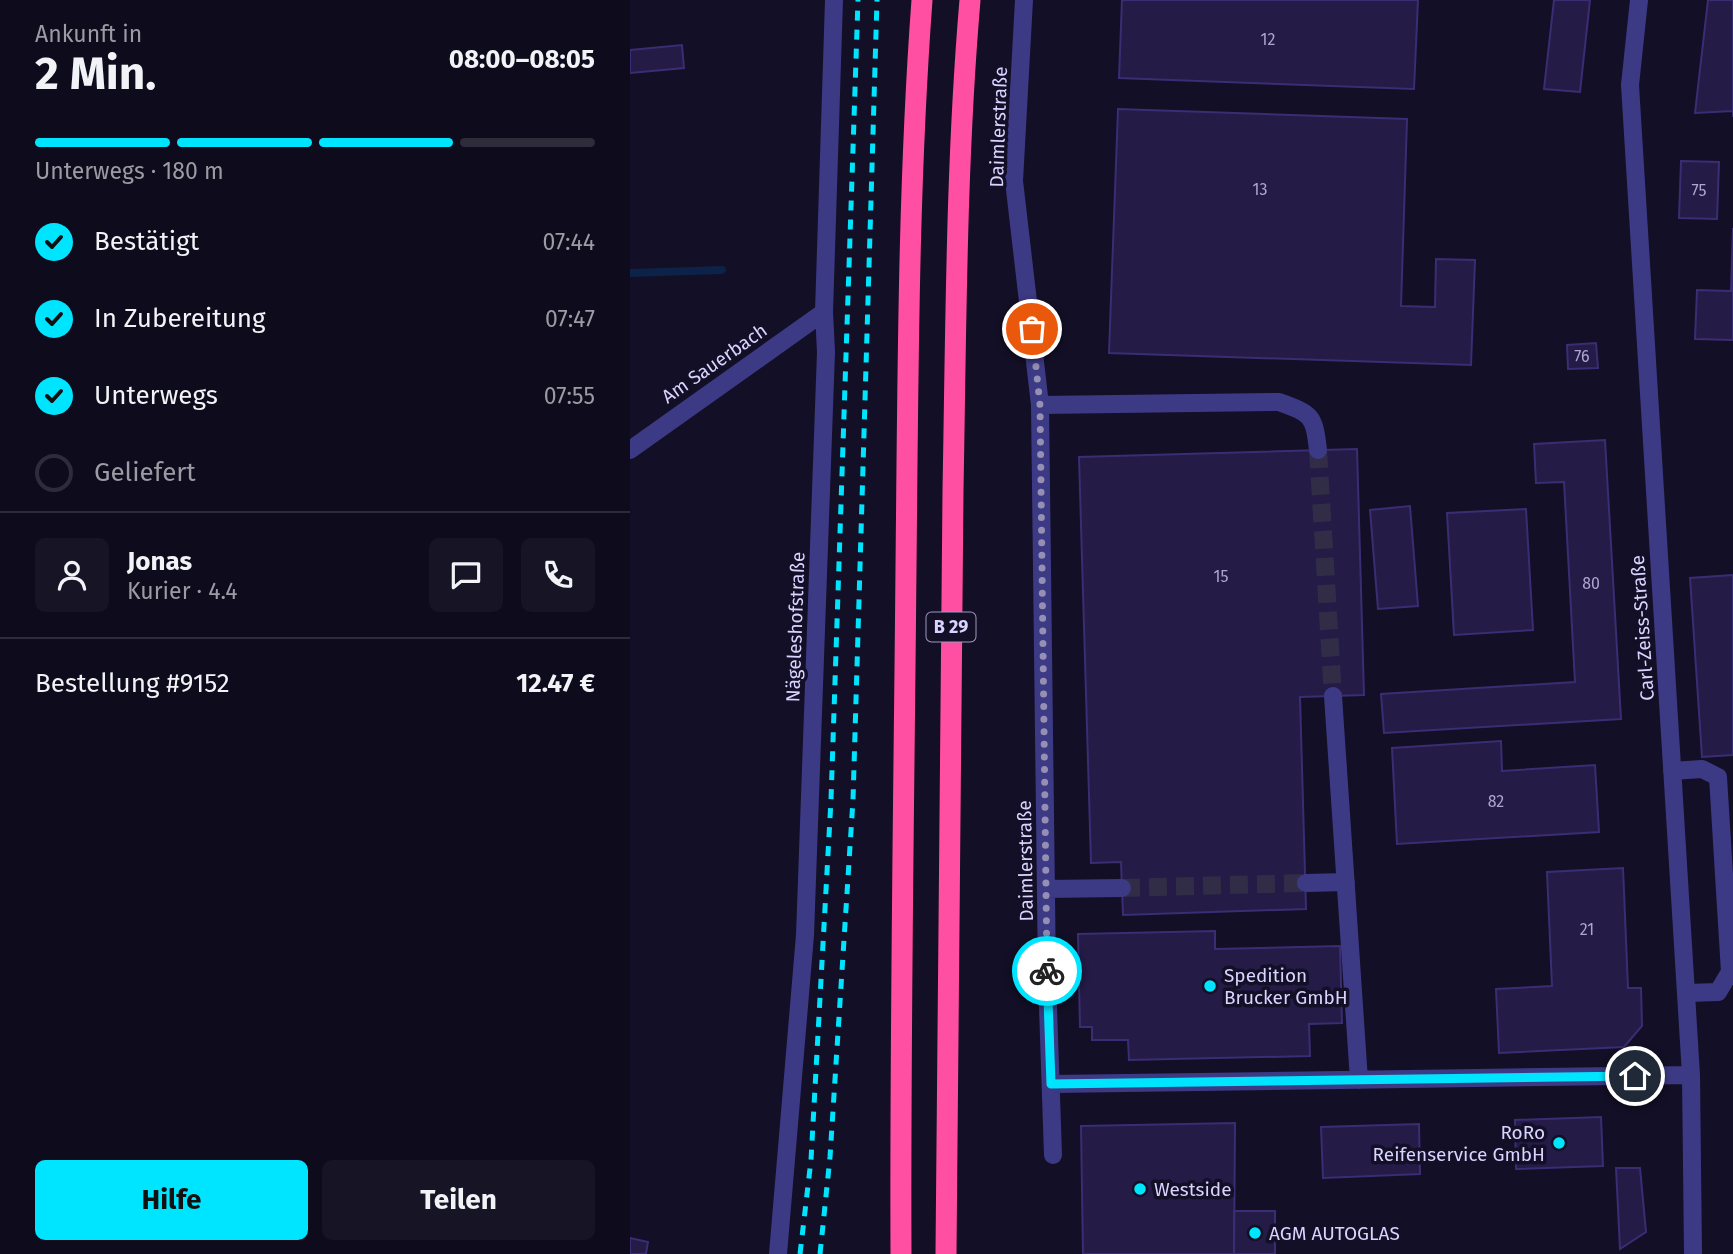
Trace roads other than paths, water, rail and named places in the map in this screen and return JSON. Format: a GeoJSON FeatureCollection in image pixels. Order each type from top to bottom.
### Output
{"type":"FeatureCollection","features":[{"type":"Feature","properties":{"kind":"highway","name":"B 29"},"geometry":{"type":"LineString","coordinates":[[901,1254],[908,416],[915,85],[922,0]]}},
{"type":"Feature","properties":{"kind":"highway","name":"B 29"},"geometry":{"type":"LineString","coordinates":[[946,1254],[948,837],[957,243],[964,72],[970,0]]}},
{"type":"Feature","properties":{"kind":"street","name":"Nägeleshofstraße"},"geometry":{"type":"LineString","coordinates":[[778,1254],[805,935],[826,352],[824,312],[834,0]]}},
{"type":"Feature","properties":{"kind":"street","name":"Daimlerstraße"},"geometry":{"type":"LineString","coordinates":[[1024,0],[1014,181],[1040,405],[1046,888],[1053,1155]]}},
{"type":"Feature","properties":{"kind":"street","name":"Carl-Zeiss-Straße"},"geometry":{"type":"LineString","coordinates":[[1639,0],[1630,85],[1686,993],[1693,1254]]}},
{"type":"Feature","properties":{"kind":"street","name":"Am Sauerbach"},"geometry":{"type":"LineString","coordinates":[[630,450],[824,312]]}},
{"type":"Feature","properties":{"kind":"street"},"geometry":{"type":"LineString","coordinates":[[1040,405],[1279,402],[1302,410],[1314,422],[1318,450]]}},
{"type":"Feature","properties":{"kind":"street"},"geometry":{"type":"LineString","coordinates":[[1333,696],[1359,1080]]}},
{"type":"Feature","properties":{"kind":"street"},"geometry":{"type":"LineString","coordinates":[[1672,771],[1702,769],[1718,777],[1727,907],[1730,972],[1718,992],[1686,993]]}},
{"type":"Feature","properties":{"kind":"street"},"geometry":{"type":"LineString","coordinates":[[1306,883],[1346,881]]}},
{"type":"Feature","properties":{"kind":"street"},"geometry":{"type":"LineString","coordinates":[[1046,888],[1122,888]]}},
{"type":"Feature","properties":{"kind":"street"},"geometry":{"type":"LineString","coordinates":[[1051,1084],[1690,1075]]}},
{"type":"Feature","properties":{"kind":"waterway"},"geometry":{"type":"LineString","coordinates":[[630,273],[722,270]]}},
{"type":"Feature","properties":{"kind":"tunnel"},"geometry":{"type":"LineString","coordinates":[[1318,450],[1333,696]]}},
{"type":"Feature","properties":{"kind":"tunnel"},"geometry":{"type":"LineString","coordinates":[[1122,888],[1306,883]]}},
{"type":"Feature","properties":{"kind":"railway"},"geometry":{"type":"LineString","coordinates":[[800,1254],[811,1160],[831,800],[858,0]]}},
{"type":"Feature","properties":{"kind":"railway"},"geometry":{"type":"LineString","coordinates":[[820,1254],[830,1157],[853,800],[877,0]]}},
{"type":"Feature","properties":{"kind":"place","name":"Spedition Brucker GmbH"},"geometry":{"type":"Point","coordinates":[1210,986]}},
{"type":"Feature","properties":{"kind":"place","name":"RoRo Reifenservice GmbH"},"geometry":{"type":"Point","coordinates":[1559,1143]}},
{"type":"Feature","properties":{"kind":"place","name":"Westside"},"geometry":{"type":"Point","coordinates":[1140,1189]}},
{"type":"Feature","properties":{"kind":"place","name":"AGM AUTOGLAS"},"geometry":{"type":"Point","coordinates":[1255,1233]}}]}
